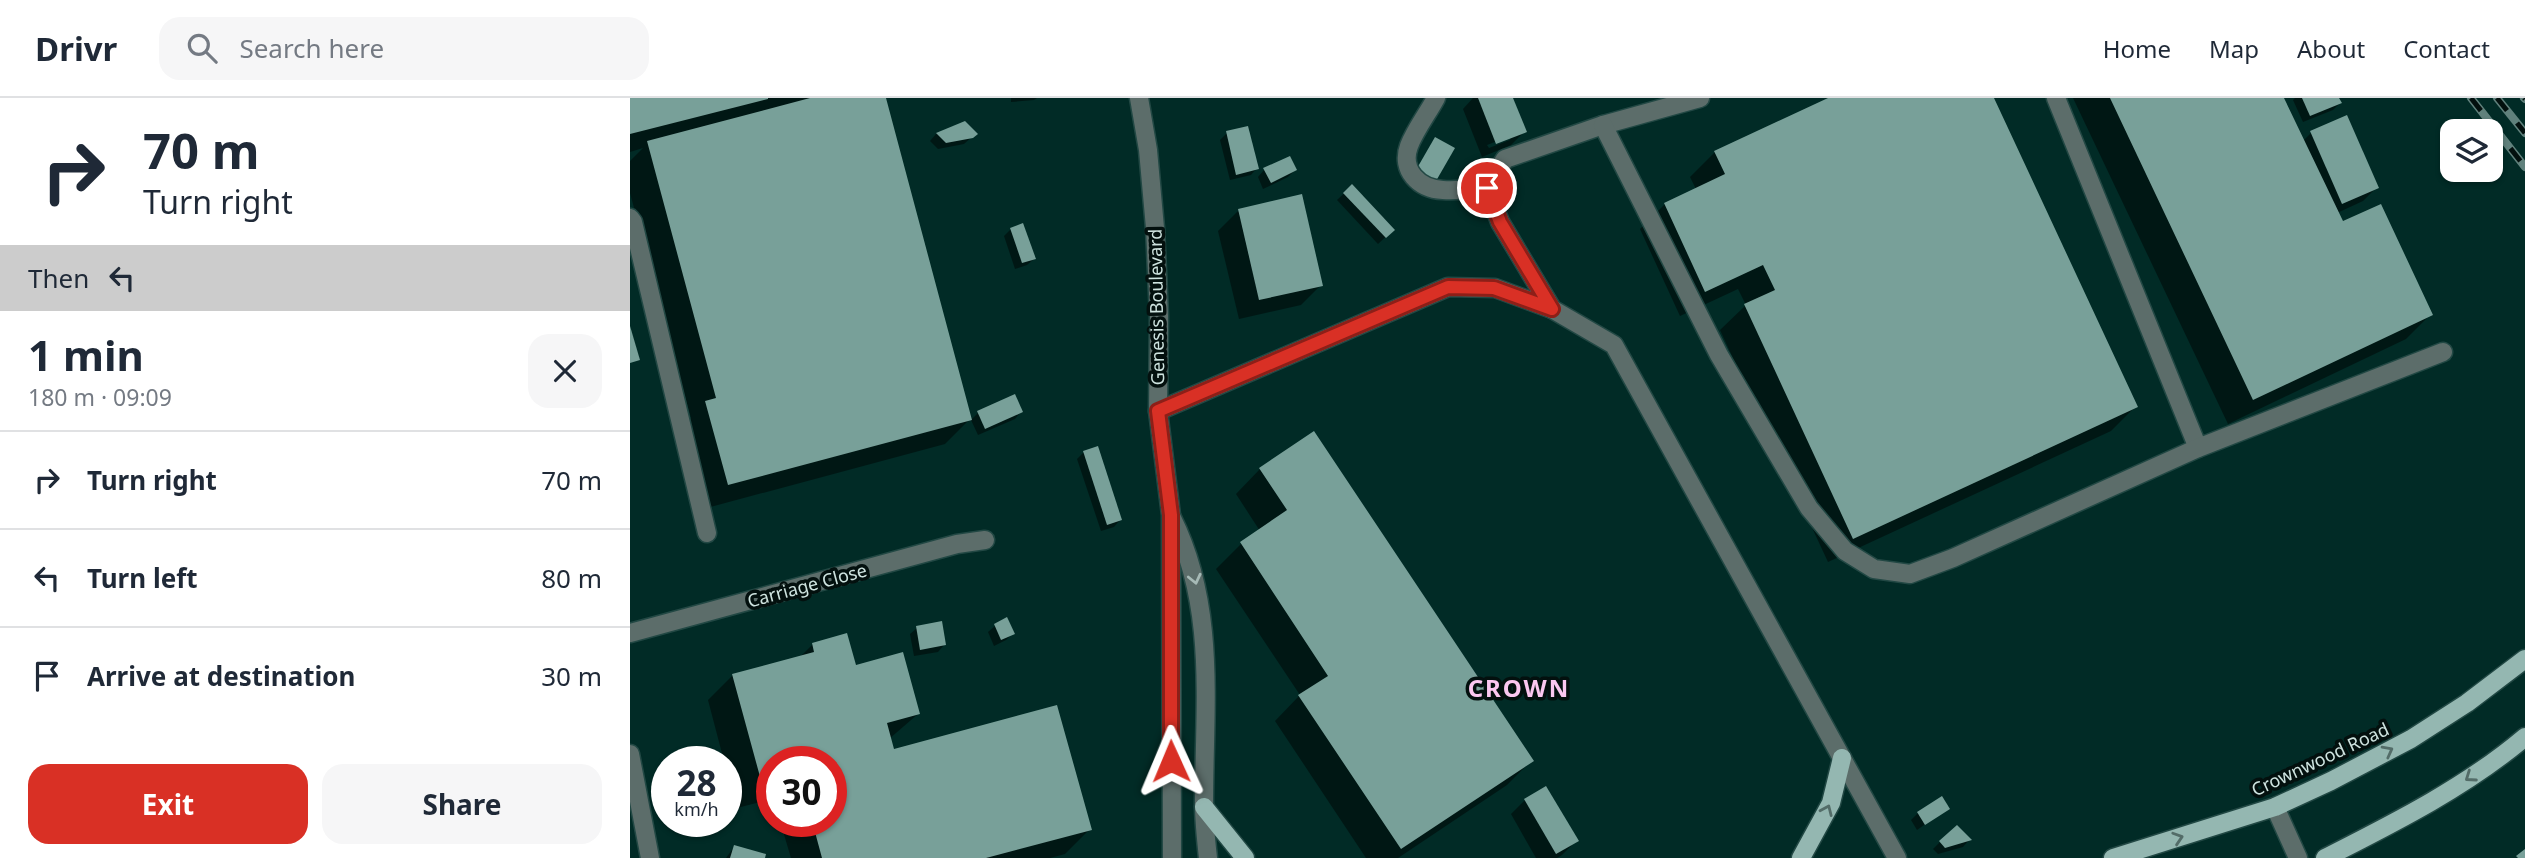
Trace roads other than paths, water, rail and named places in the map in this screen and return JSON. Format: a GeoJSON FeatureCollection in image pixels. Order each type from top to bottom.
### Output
{"type":"FeatureCollection","features":[{"type":"Feature","properties":{"kind":"main road","name":"Crownwood Road"},"geometry":{"type":"LineString","coordinates":[[2113,858],[2275,807],[2331,781],[2411,739],[2467,703],[2525,659]]}},
{"type":"Feature","properties":{"kind":"main road"},"geometry":{"type":"LineString","coordinates":[[2325,858],[2452,789],[2525,737]]}},
{"type":"Feature","properties":{"kind":"main road"},"geometry":{"type":"LineString","coordinates":[[1801,858],[1831,803],[1842,758]]}},
{"type":"Feature","properties":{"kind":"main road"},"geometry":{"type":"LineString","coordinates":[[1204,807],[1245,858]]}},
{"type":"Feature","properties":{"kind":"street","name":"Genesis Boulevard"},"geometry":{"type":"LineString","coordinates":[[1139,98],[1148,150],[1155,228],[1159,316],[1158,411],[1171,515],[1172,858]]}},
{"type":"Feature","properties":{"kind":"street"},"geometry":{"type":"LineString","coordinates":[[1436,98],[1409,146],[1405,162],[1409,173],[1419,182],[1440,190],[1487,188]]}},
{"type":"Feature","properties":{"kind":"street"},"geometry":{"type":"LineString","coordinates":[[1487,188],[1505,159],[1604,125],[1700,98]]}},
{"type":"Feature","properties":{"kind":"street"},"geometry":{"type":"LineString","coordinates":[[2056,98],[2198,448]]}},
{"type":"Feature","properties":{"kind":"street"},"geometry":{"type":"LineString","coordinates":[[1604,125],[1719,355],[1809,508],[1845,551],[1874,569],[1910,574],[1953,558],[2198,448],[2443,352]]}},
{"type":"Feature","properties":{"kind":"street"},"geometry":{"type":"LineString","coordinates":[[1487,188],[1500,222],[1552,309]]}},
{"type":"Feature","properties":{"kind":"street"},"geometry":{"type":"LineString","coordinates":[[630,218],[707,533]]}},
{"type":"Feature","properties":{"kind":"street"},"geometry":{"type":"LineString","coordinates":[[1158,411],[1448,287],[1494,288],[1552,309],[1614,345],[1897,858]]}},
{"type":"Feature","properties":{"kind":"street","name":"Genesis Boulevard"},"geometry":{"type":"LineString","coordinates":[[1171,515],[1184,541],[1194,574],[1205,645],[1204,807],[1208,858]]}},
{"type":"Feature","properties":{"kind":"street","name":"Carriage Close"},"geometry":{"type":"LineString","coordinates":[[630,633],[957,544],[985,540]]}},
{"type":"Feature","properties":{"kind":"street"},"geometry":{"type":"LineString","coordinates":[[630,754],[650,858]]}},
{"type":"Feature","properties":{"kind":"street"},"geometry":{"type":"LineString","coordinates":[[2275,807],[2298,858]]}},
{"type":"Feature","properties":{"kind":"railway"},"geometry":{"type":"LineString","coordinates":[[2471,98],[2525,167]]}},
{"type":"Feature","properties":{"kind":"railway"},"geometry":{"type":"LineString","coordinates":[[2497,98],[2525,133]]}},
{"type":"Feature","properties":{"kind":"district","name":"CROWN"},"geometry":{"type":"Point","coordinates":[1519,687]}}]}
